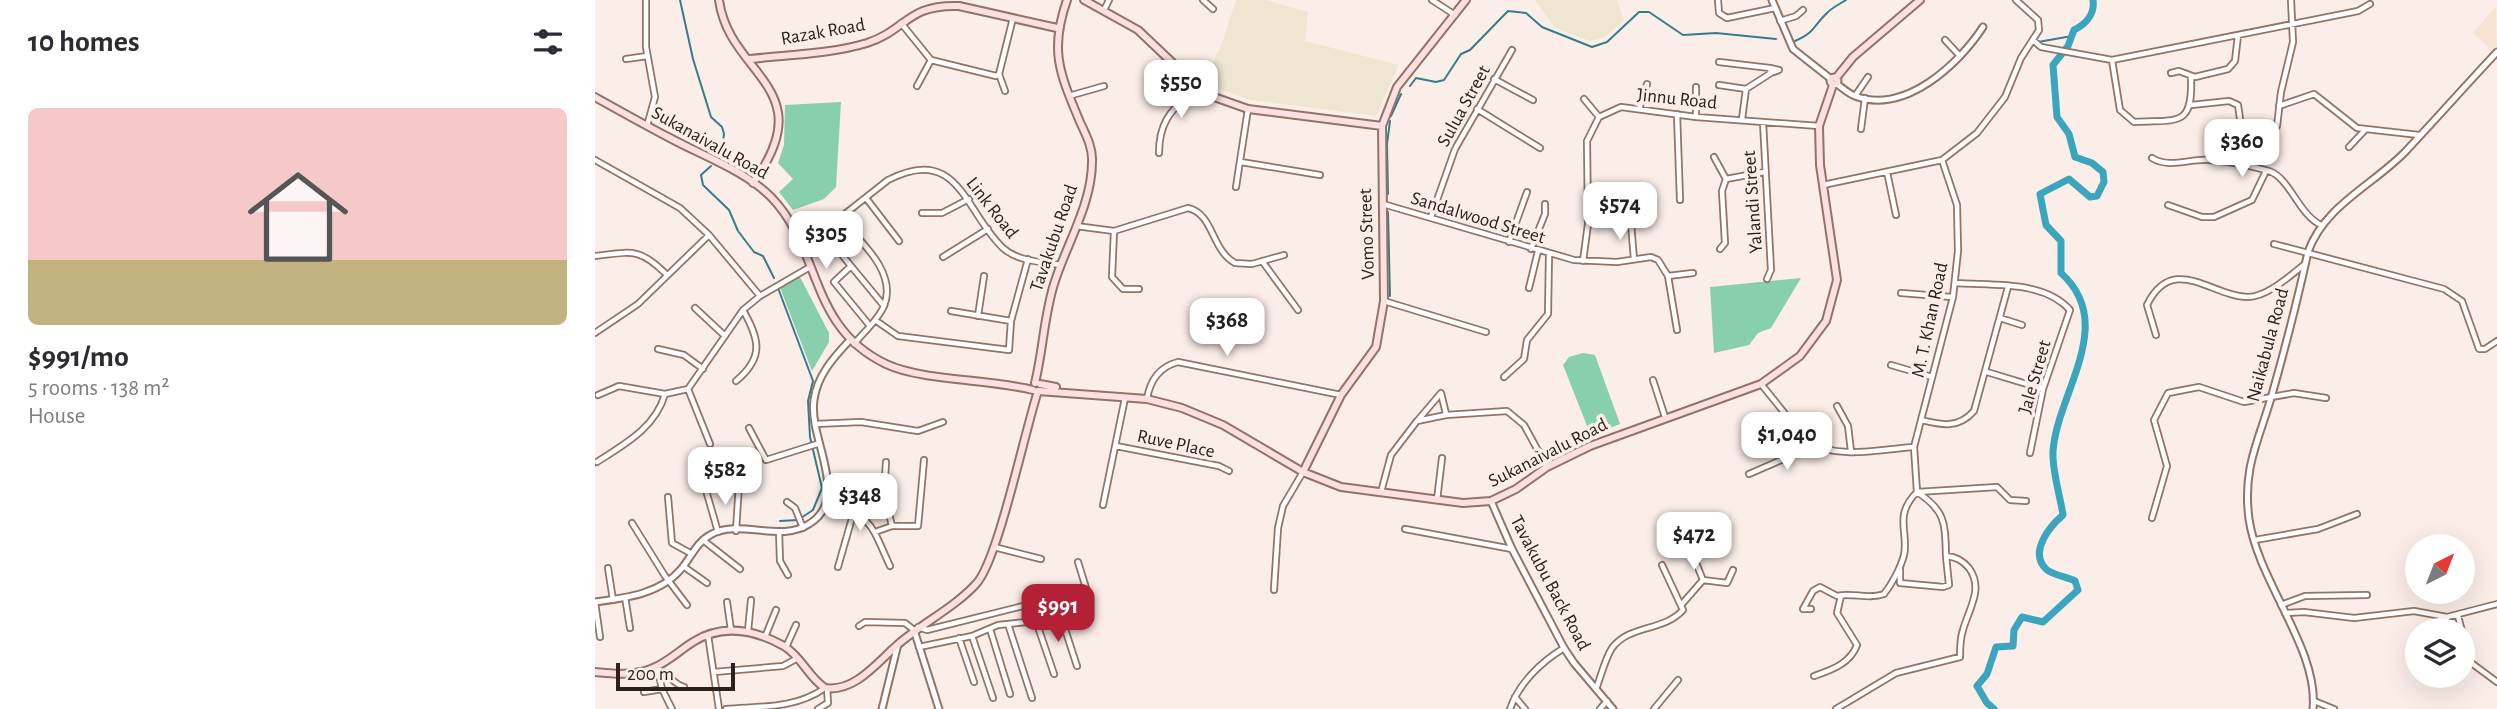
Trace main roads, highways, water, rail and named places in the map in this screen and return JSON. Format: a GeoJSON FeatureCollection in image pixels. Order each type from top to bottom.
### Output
{"type":"FeatureCollection","features":[{"type":"Feature","properties":{"kind":"main road"},"geometry":{"type":"LineString","coordinates":[[719,0],[723,18],[774,98],[778,125],[771,157],[753,183]]}},
{"type":"Feature","properties":{"kind":"main road","name":"Tavakubu Road"},"geometry":{"type":"LineString","coordinates":[[595,672],[629,674],[657,668],[708,634],[731,630],[748,631],[786,647],[799,657],[826,688],[841,690],[854,682],[916,628],[976,585],[988,565],[1030,414],[1046,312],[1060,265],[1076,226],[1092,162],[1090,147],[1069,96],[1059,62],[1057,28],[1067,0]]}},
{"type":"Feature","properties":{"kind":"main road"},"geometry":{"type":"LineString","coordinates":[[1084,0],[1147,37],[1196,85],[1214,97],[1248,109],[1382,126]]}},
{"type":"Feature","properties":{"kind":"main road","name":"Vomo Street"},"geometry":{"type":"LineString","coordinates":[[1303,472],[1341,395],[1376,347],[1384,301],[1382,126],[1397,87],[1466,0]]}},
{"type":"Feature","properties":{"kind":"main road","name":"Sukanaivalu Road"},"geometry":{"type":"LineString","coordinates":[[595,97],[753,183],[783,212],[833,318],[851,343],[887,365],[920,373],[1147,399],[1209,418],[1303,472],[1341,487],[1437,500],[1491,501],[1516,489],[1547,467],[1590,446],[1761,384],[1800,356],[1826,321],[1832,305],[1836,269],[1823,184],[1819,126],[1834,82],[1853,57],[1920,0]]}},
{"type":"Feature","properties":{"kind":"main road","name":"Razak Road"},"geometry":{"type":"LineString","coordinates":[[750,58],[855,46],[871,41],[912,14],[942,5],[1057,28]]}},
{"type":"Feature","properties":{"kind":"waterway"},"geometry":{"type":"LineString","coordinates":[[680,0],[693,59],[711,117],[722,127],[724,134],[721,157]]}},
{"type":"Feature","properties":{"kind":"waterway"},"geometry":{"type":"LineString","coordinates":[[1795,41],[1807,35],[1828,12],[1846,0]]}},
{"type":"Feature","properties":{"kind":"waterway"},"geometry":{"type":"LineString","coordinates":[[1994,709],[1977,686],[1987,674],[1996,647],[2013,646],[2014,630],[2022,617],[2043,622],[2078,590],[2075,581],[2047,570],[2040,556],[2040,548],[2047,533],[2063,515],[2053,451],[2085,336],[2084,314],[2077,293],[2061,273],[2061,241],[2046,225],[2040,194],[2069,179],[2090,197],[2097,196],[2104,182],[2103,172],[2092,163],[2075,157],[2069,134],[2057,117],[2053,65],[2068,46],[2074,30],[2089,18],[2093,10],[2093,0]]}},
{"type":"Feature","properties":{"kind":"waterway"},"geometry":{"type":"LineString","coordinates":[[1410,86],[1416,78],[1436,82],[1444,80],[1461,54],[1470,50],[1508,11],[1526,13],[1542,27],[1592,47],[1607,42],[1639,12],[1649,12],[1683,35],[1716,33],[1776,39]]}},
{"type":"Feature","properties":{"kind":"waterway"},"geometry":{"type":"LineString","coordinates":[[2038,42],[2072,36]]}},
{"type":"Feature","properties":{"kind":"waterway"},"geometry":{"type":"LineString","coordinates":[[1391,116],[1401,94]]}},
{"type":"Feature","properties":{"kind":"waterway"},"geometry":{"type":"LineString","coordinates":[[1388,194],[1387,144],[1390,121]]}},
{"type":"Feature","properties":{"kind":"waterway"},"geometry":{"type":"LineString","coordinates":[[711,166],[701,175],[703,185],[729,210],[738,231],[754,252],[763,256],[774,278]]}},
{"type":"Feature","properties":{"kind":"waterway"},"geometry":{"type":"LineString","coordinates":[[1388,212],[1390,296]]}},
{"type":"Feature","properties":{"kind":"waterway"},"geometry":{"type":"LineString","coordinates":[[778,288],[813,381],[808,401],[810,437],[822,488],[813,510],[801,518]]}},
{"type":"Feature","properties":{"kind":"waterway"},"geometry":{"type":"LineString","coordinates":[[780,521],[798,520]]}}]}
